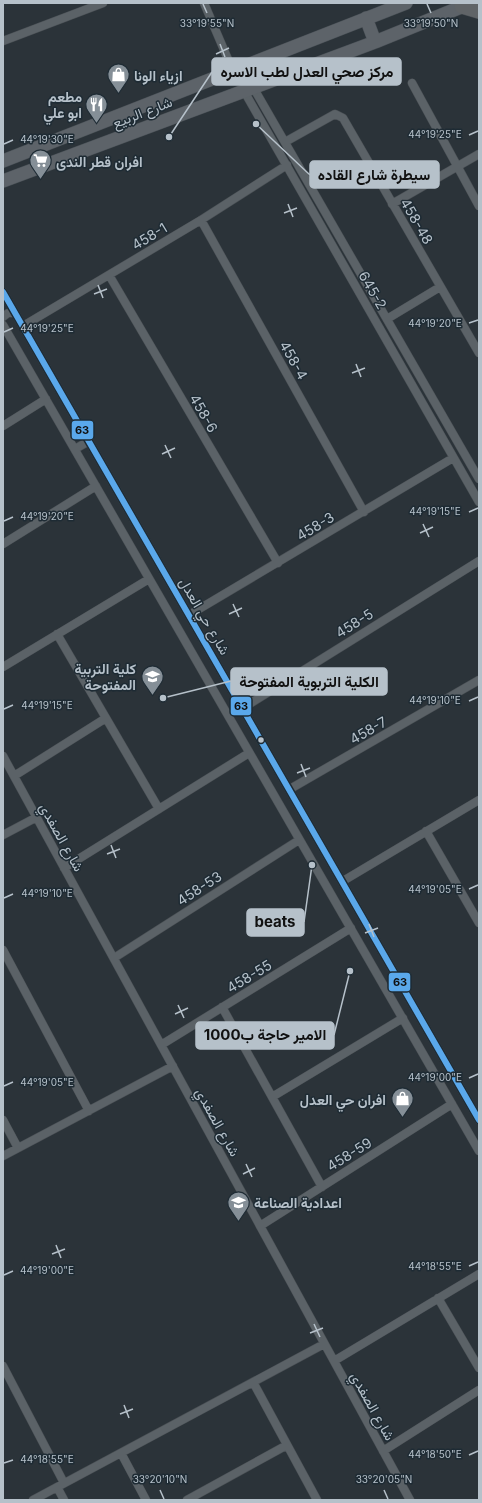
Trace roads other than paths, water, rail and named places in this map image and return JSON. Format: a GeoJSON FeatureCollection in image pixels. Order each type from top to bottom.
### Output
{"type":"FeatureCollection","features":[{"type":"Feature","properties":{"kind":"highway"},"geometry":{"type":"LineString","coordinates":[[466,5],[479,11]]}},
{"type":"Feature","properties":{"kind":"main road","name":"شارع الربيع"},"geometry":{"type":"LineString","coordinates":[[3,161],[406,3]]}},
{"type":"Feature","properties":{"kind":"main road","name":"شارع الربيع"},"geometry":{"type":"LineString","coordinates":[[3,181],[375,42],[466,5]]}},
{"type":"Feature","properties":{"kind":"main road"},"geometry":{"type":"LineString","coordinates":[[366,18],[375,42]]}},
{"type":"Feature","properties":{"kind":"street"},"geometry":{"type":"LineString","coordinates":[[204,3],[233,71]]}},
{"type":"Feature","properties":{"kind":"street"},"geometry":{"type":"LineString","coordinates":[[3,41],[98,4]]}},
{"type":"Feature","properties":{"kind":"street"},"geometry":{"type":"LineString","coordinates":[[412,83],[479,206]]}},
{"type":"Feature","properties":{"kind":"street","name":"645-2"},"geometry":{"type":"LineString","coordinates":[[248,89],[285,142],[479,479]]}},
{"type":"Feature","properties":{"kind":"street","name":"645-2"},"geometry":{"type":"LineString","coordinates":[[248,89],[286,165],[479,502]]}},
{"type":"Feature","properties":{"kind":"street","name":"458-48"},"geometry":{"type":"LineString","coordinates":[[285,142],[335,114],[343,118],[479,353]]}},
{"type":"Feature","properties":{"kind":"street"},"geometry":{"type":"LineString","coordinates":[[392,204],[479,154]]}},
{"type":"Feature","properties":{"kind":"street","name":"458-1"},"geometry":{"type":"LineString","coordinates":[[23,326],[201,220],[286,165]]}},
{"type":"Feature","properties":{"kind":"street","name":"458-4"},"geometry":{"type":"LineString","coordinates":[[201,220],[364,512]]}},
{"type":"Feature","properties":{"kind":"street","name":"458-6"},"geometry":{"type":"LineString","coordinates":[[109,275],[278,563]]}},
{"type":"Feature","properties":{"kind":"street"},"geometry":{"type":"LineString","coordinates":[[387,319],[440,287]]}},
{"type":"Feature","properties":{"kind":"street","name":"شارع حي العدل"},"geometry":{"type":"LineString","coordinates":[[3,292],[479,1120]]}},
{"type":"Feature","properties":{"kind":"street"},"geometry":{"type":"LineString","coordinates":[[3,317],[8,313],[15,313]]}},
{"type":"Feature","properties":{"kind":"street"},"geometry":{"type":"LineString","coordinates":[[3,325],[479,1150]]}},
{"type":"Feature","properties":{"kind":"street"},"geometry":{"type":"LineString","coordinates":[[3,426],[46,399]]}},
{"type":"Feature","properties":{"kind":"street"},"geometry":{"type":"LineString","coordinates":[[75,449],[89,441]]}},
{"type":"Feature","properties":{"kind":"street","name":"458-3"},"geometry":{"type":"LineString","coordinates":[[189,615],[453,458]]}},
{"type":"Feature","properties":{"kind":"street"},"geometry":{"type":"LineString","coordinates":[[3,544],[96,486]]}},
{"type":"Feature","properties":{"kind":"street","name":"458-5"},"geometry":{"type":"LineString","coordinates":[[243,708],[479,561]]}},
{"type":"Feature","properties":{"kind":"street"},"geometry":{"type":"LineString","coordinates":[[3,667],[149,579]]}},
{"type":"Feature","properties":{"kind":"street"},"geometry":{"type":"LineString","coordinates":[[57,634],[159,809]]}},
{"type":"Feature","properties":{"kind":"street","name":"458-7"},"geometry":{"type":"LineString","coordinates":[[290,789],[479,680]]}},
{"type":"Feature","properties":{"kind":"street"},"geometry":{"type":"LineString","coordinates":[[14,776],[106,718]]}},
{"type":"Feature","properties":{"kind":"street"},"geometry":{"type":"LineString","coordinates":[[64,868],[249,753]]}},
{"type":"Feature","properties":{"kind":"street","name":"شارع الصفدي"},"geometry":{"type":"LineString","coordinates":[[3,756],[410,1500]]}},
{"type":"Feature","properties":{"kind":"street"},"geometry":{"type":"LineString","coordinates":[[342,881],[479,800]]}},
{"type":"Feature","properties":{"kind":"street"},"geometry":{"type":"LineString","coordinates":[[3,835],[37,817]]}},
{"type":"Feature","properties":{"kind":"street"},"geometry":{"type":"LineString","coordinates":[[426,832],[479,923]]}},
{"type":"Feature","properties":{"kind":"street","name":"458-53"},"geometry":{"type":"LineString","coordinates":[[114,958],[299,840]]}},
{"type":"Feature","properties":{"kind":"street","name":"458-55"},"geometry":{"type":"LineString","coordinates":[[161,1045],[351,928]]}},
{"type":"Feature","properties":{"kind":"street"},"geometry":{"type":"LineString","coordinates":[[3,950],[89,1110]]}},
{"type":"Feature","properties":{"kind":"street"},"geometry":{"type":"LineString","coordinates":[[382,982],[395,974]]}},
{"type":"Feature","properties":{"kind":"street"},"geometry":{"type":"LineString","coordinates":[[222,1007],[322,1186]]}},
{"type":"Feature","properties":{"kind":"street"},"geometry":{"type":"LineString","coordinates":[[272,1097],[403,1018]]}},
{"type":"Feature","properties":{"kind":"street"},"geometry":{"type":"LineString","coordinates":[[3,1156],[173,1066]]}},
{"type":"Feature","properties":{"kind":"street","name":"458-59"},"geometry":{"type":"LineString","coordinates":[[260,1226],[452,1104]]}},
{"type":"Feature","properties":{"kind":"street"},"geometry":{"type":"LineString","coordinates":[[3,1120],[18,1148]]}},
{"type":"Feature","properties":{"kind":"street"},"geometry":{"type":"LineString","coordinates":[[334,1361],[479,1274]]}},
{"type":"Feature","properties":{"kind":"street"},"geometry":{"type":"LineString","coordinates":[[438,1298],[479,1368]]}},
{"type":"Feature","properties":{"kind":"street"},"geometry":{"type":"LineString","coordinates":[[33,1500],[324,1344]]}},
{"type":"Feature","properties":{"kind":"street"},"geometry":{"type":"LineString","coordinates":[[3,1366],[61,1485],[64,1500]]}},
{"type":"Feature","properties":{"kind":"street"},"geometry":{"type":"LineString","coordinates":[[253,1382],[317,1500]]}},
{"type":"Feature","properties":{"kind":"street"},"geometry":{"type":"LineString","coordinates":[[383,1451],[479,1390]]}},
{"type":"Feature","properties":{"kind":"street"},"geometry":{"type":"LineString","coordinates":[[187,1500],[287,1445]]}},
{"type":"Feature","properties":{"kind":"street"},"geometry":{"type":"LineString","coordinates":[[121,1453],[146,1500]]}},
{"type":"Feature","properties":{"kind":"place","name":"ازياء الونا"},"geometry":{"type":"Point","coordinates":[119,94]}},
{"type":"Feature","properties":{"kind":"place","name":"مطعم ابو علي"},"geometry":{"type":"Point","coordinates":[97,124]}},
{"type":"Feature","properties":{"kind":"place","name":"سيطرة شارع القاده"},"geometry":{"type":"Point","coordinates":[256,124]}},
{"type":"Feature","properties":{"kind":"place","name":"مركز صحي العدل لطب الاسره"},"geometry":{"type":"Point","coordinates":[169,137]}},
{"type":"Feature","properties":{"kind":"place","name":"افران قطر الندى"},"geometry":{"type":"Point","coordinates":[40,180]}},
{"type":"Feature","properties":{"kind":"place","name":"كلية التربية المفتوحة"},"geometry":{"type":"Point","coordinates":[152,696]}},
{"type":"Feature","properties":{"kind":"place","name":"الكلية التربوية المفتوحة"},"geometry":{"type":"Point","coordinates":[163,698]}},
{"type":"Feature","properties":{"kind":"place","name":"beats"},"geometry":{"type":"Point","coordinates":[312,865]}},
{"type":"Feature","properties":{"kind":"place","name":"الامير حاجة ب1000"},"geometry":{"type":"Point","coordinates":[350,971]}},
{"type":"Feature","properties":{"kind":"place","name":"افران حي العدل"},"geometry":{"type":"Point","coordinates":[402,1118]}},
{"type":"Feature","properties":{"kind":"place","name":"اعدادية الصناعة"},"geometry":{"type":"Point","coordinates":[239,1222]}}]}
